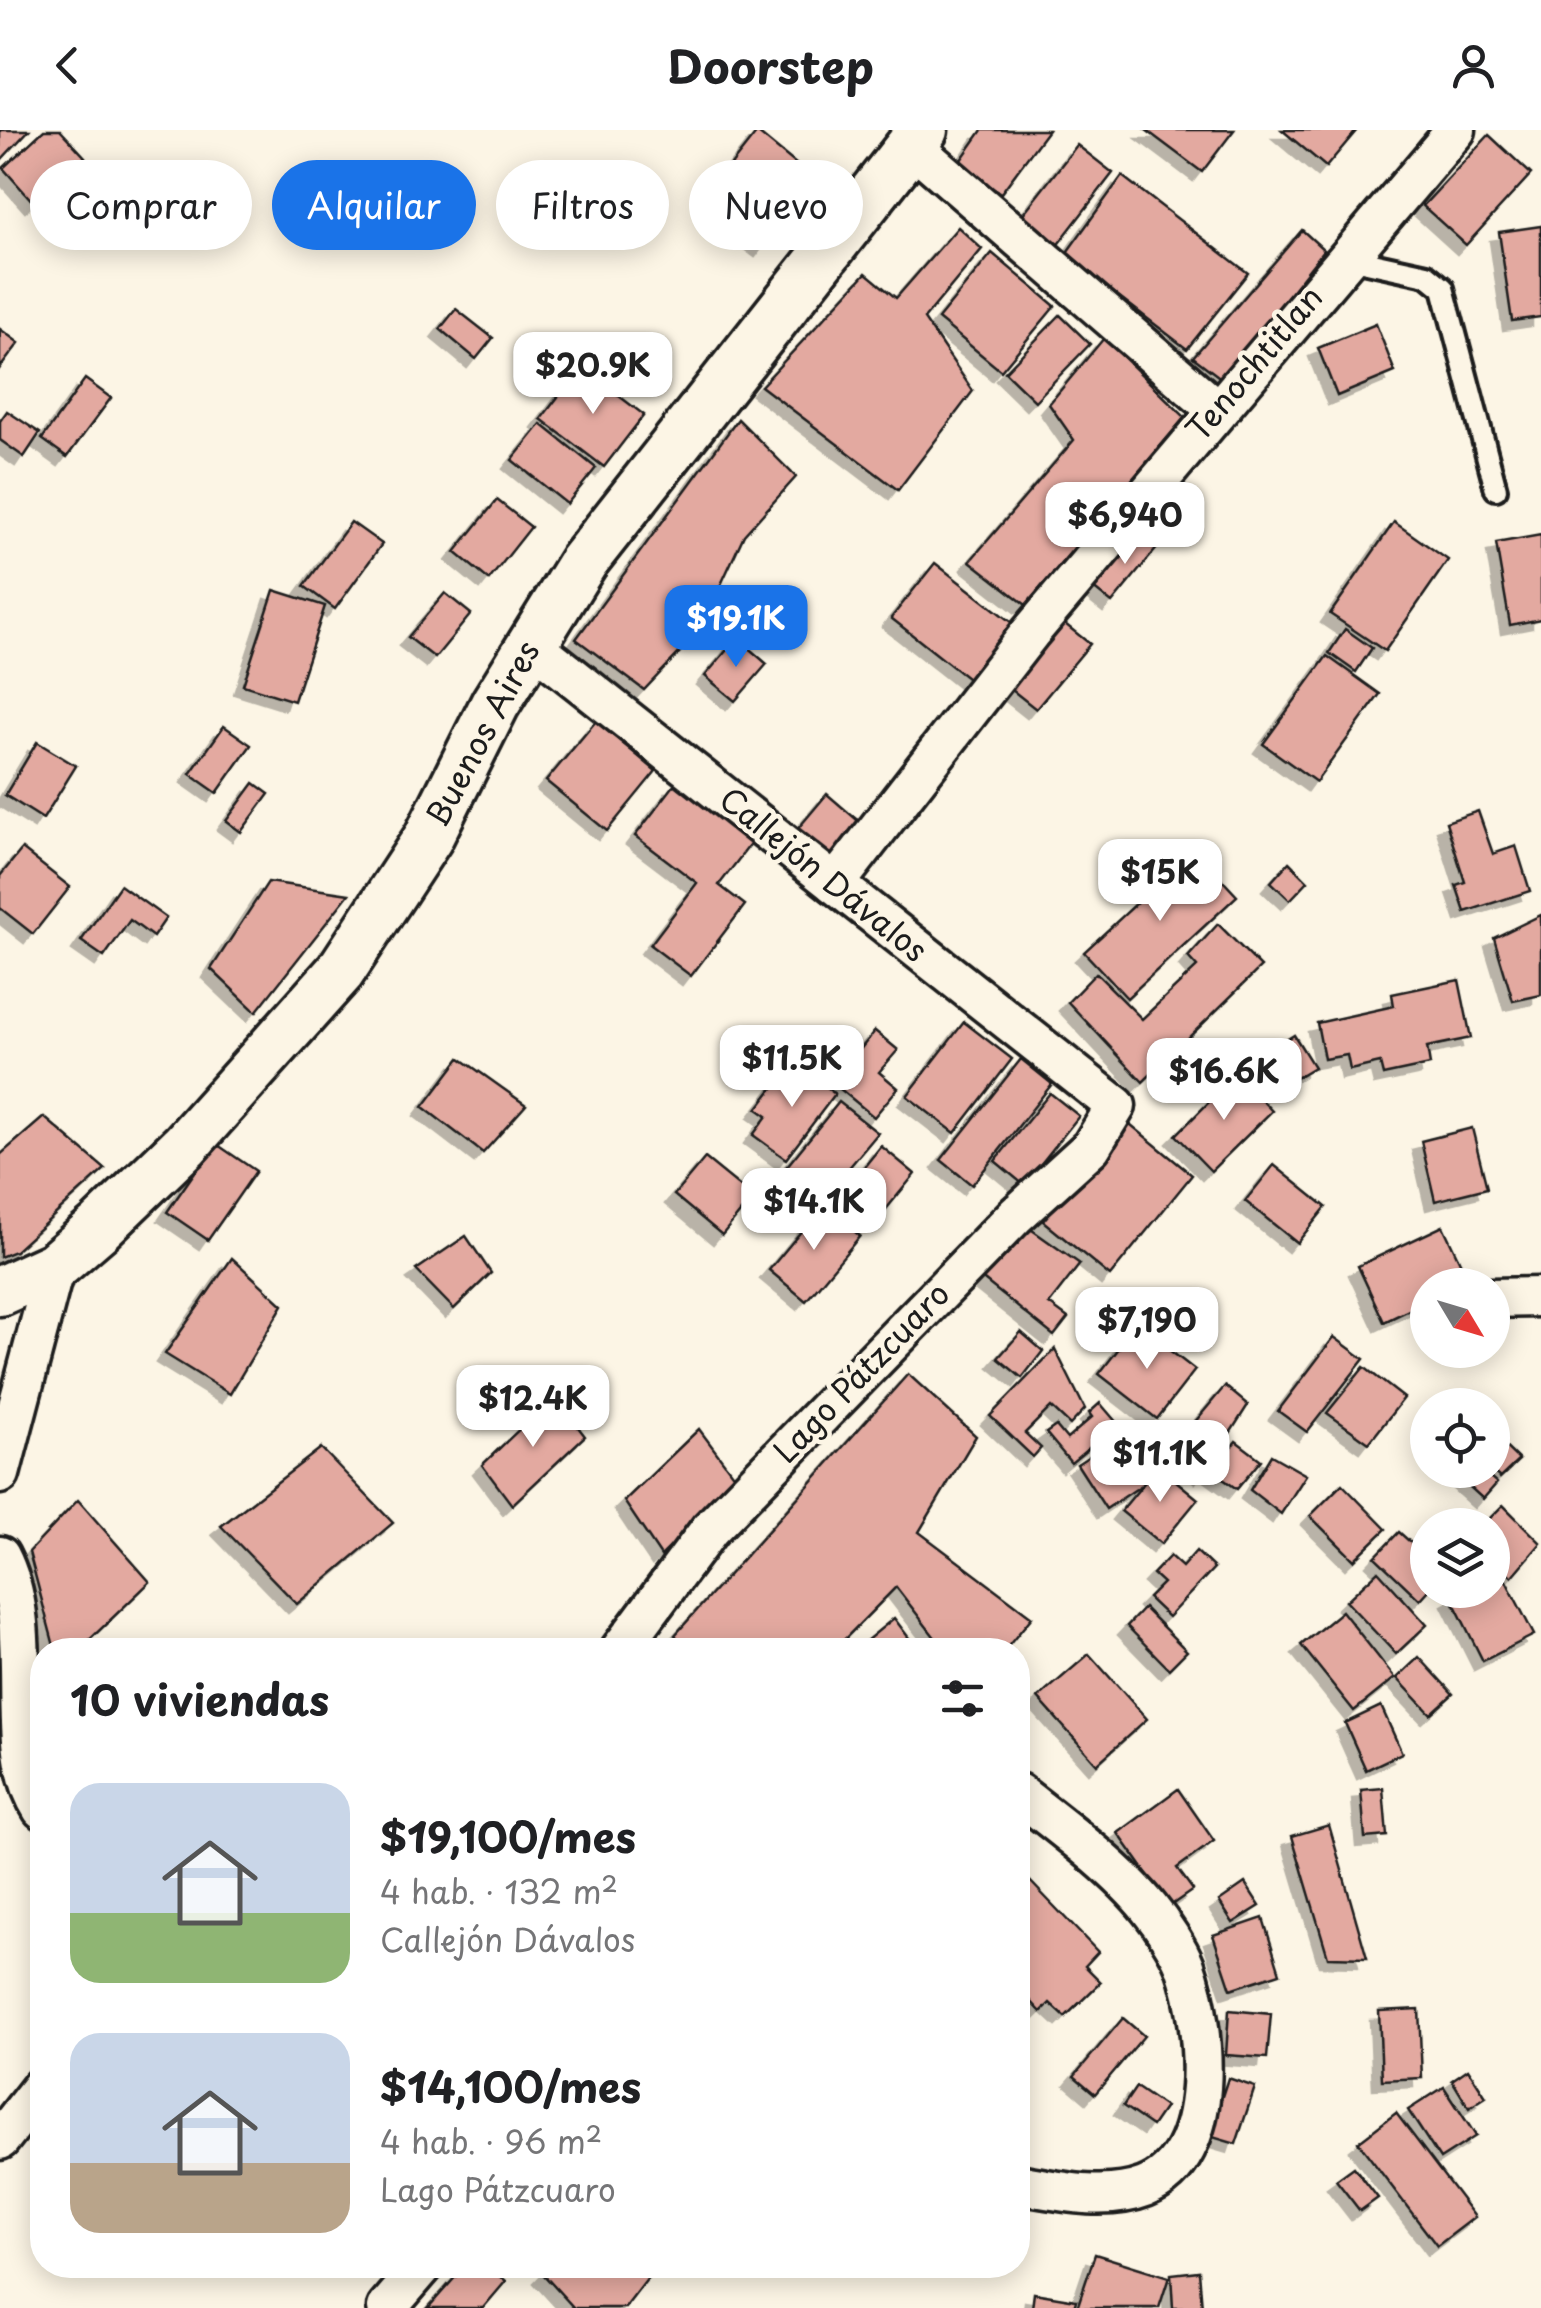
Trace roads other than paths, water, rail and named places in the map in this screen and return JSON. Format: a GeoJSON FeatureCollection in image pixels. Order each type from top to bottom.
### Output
{"type":"FeatureCollection","features":[{"type":"Feature","properties":{"kind":"street","name":"Tenochtitlan"},"geometry":{"type":"LineString","coordinates":[[835,884],[1030,634],[1344,257],[1456,130]]}},
{"type":"Feature","properties":{"kind":"street"},"geometry":{"type":"LineString","coordinates":[[917,138],[1216,409]]}},
{"type":"Feature","properties":{"kind":"street","name":"Buenos Aires"},"geometry":{"type":"LineString","coordinates":[[0,1291],[56,1266],[185,1145],[340,972],[428,838],[530,643],[649,476],[917,138]]}},
{"type":"Feature","properties":{"kind":"street","name":"Callejón Dávalos"},"geometry":{"type":"LineString","coordinates":[[530,643],[1116,1106]]}},
{"type":"Feature","properties":{"kind":"street","name":"Lago Pátzcuaro"},"geometry":{"type":"LineString","coordinates":[[629,1638],[710,1530],[1016,1216],[1090,1147],[1116,1106]]}},
{"type":"Feature","properties":{"kind":"street"},"geometry":{"type":"LineString","coordinates":[[0,1474],[56,1266]]}},
{"type":"Feature","properties":{"kind":"street"},"geometry":{"type":"LineString","coordinates":[[1510,1297],[1541,1296]]}},
{"type":"Feature","properties":{"kind":"street"},"geometry":{"type":"LineString","coordinates":[[0,1556],[14,1588],[20,1627],[20,1760],[30,1784]]}},
{"type":"Feature","properties":{"kind":"street"},"geometry":{"type":"LineString","coordinates":[[1030,1804],[1148,1907],[1184,1963],[1199,2019],[1202,2078],[1196,2128],[1179,2159],[1148,2186],[1108,2196],[1030,2186]]}},
{"type":"Feature","properties":{"kind":"street"},"geometry":{"type":"LineString","coordinates":[[0,2140],[30,2101]]}},
{"type":"Feature","properties":{"kind":"street"},"geometry":{"type":"LineString","coordinates":[[387,2308],[413,2278]]}},
{"type":"Feature","properties":{"kind":"lane"},"geometry":{"type":"LineString","coordinates":[[1344,257],[1427,275],[1443,288],[1496,490]]}}]}
